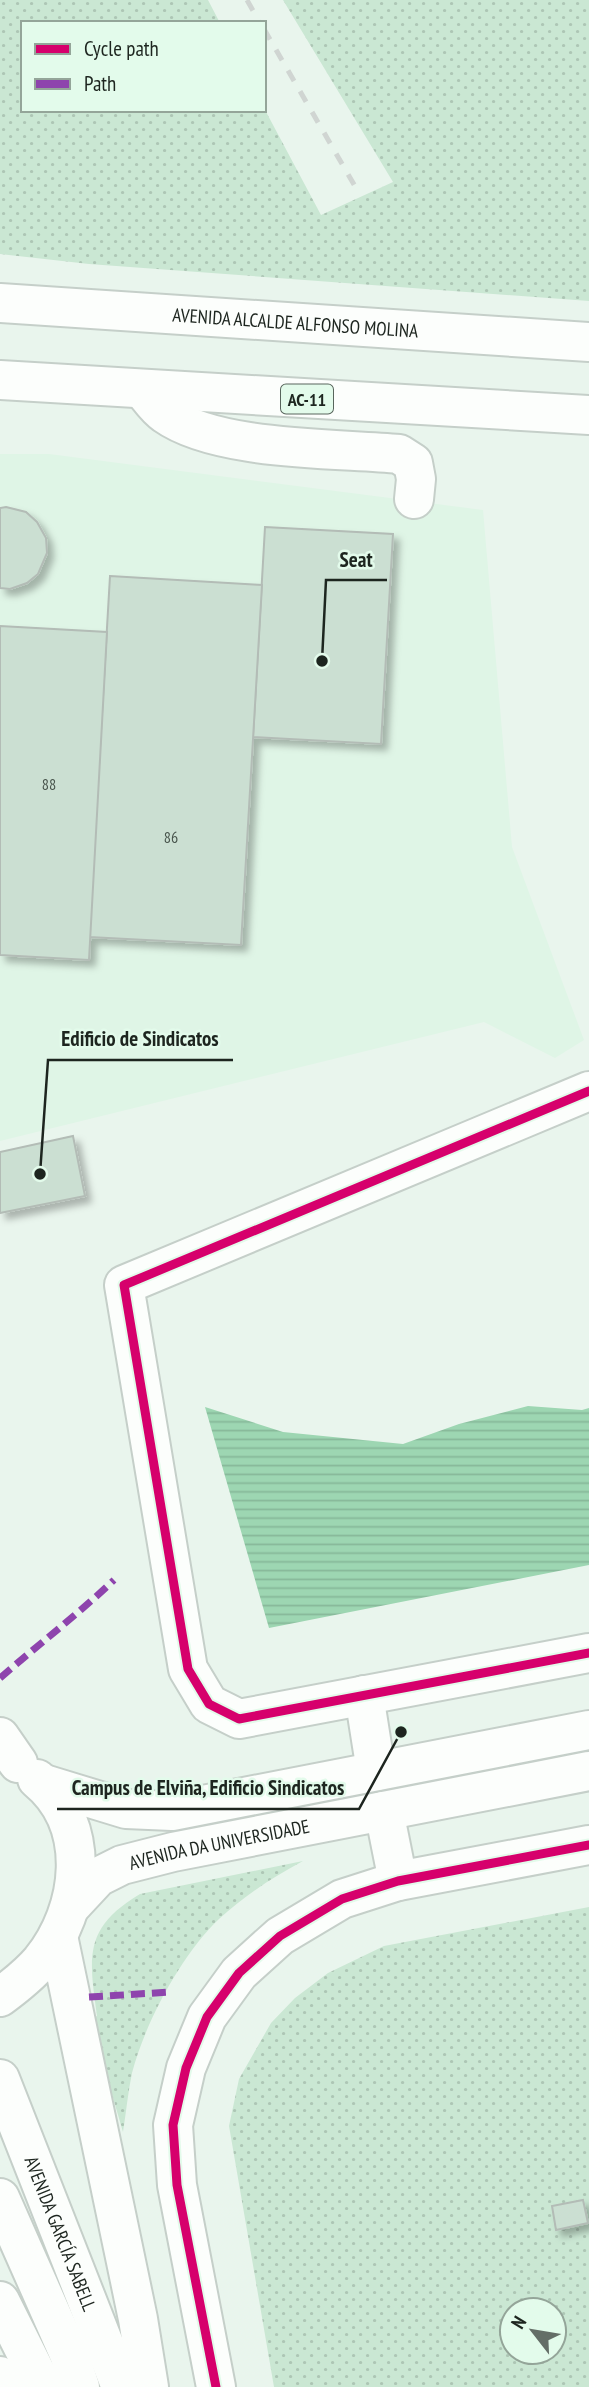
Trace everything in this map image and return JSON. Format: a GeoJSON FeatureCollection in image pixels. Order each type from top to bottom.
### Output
{"type":"FeatureCollection","features":[{"type":"Feature","properties":{"kind":"main road","name":"AVENIDA ALCALDE ALFONSO MOLINA"},"geometry":{"type":"LineString","coordinates":[[0,303],[589,342]]}},
{"type":"Feature","properties":{"kind":"main road","name":"AC-11"},"geometry":{"type":"LineString","coordinates":[[8,384],[589,415]]}},
{"type":"Feature","properties":{"kind":"main road"},"geometry":{"type":"LineString","coordinates":[[143,390],[164,413],[194,428],[238,441],[399,454],[413,463],[416,479],[414,499]]}},
{"type":"Feature","properties":{"kind":"main road"},"geometry":{"type":"LineString","coordinates":[[589,1091],[124,1285],[188,1669],[209,1704],[239,1719],[589,1653]]}},
{"type":"Feature","properties":{"kind":"main road"},"geometry":{"type":"LineString","coordinates":[[364,1695],[376,1771]]}},
{"type":"Feature","properties":{"kind":"main road"},"geometry":{"type":"LineString","coordinates":[[15,1761],[126,1809],[172,1811],[589,1730]]}},
{"type":"Feature","properties":{"kind":"main road"},"geometry":{"type":"LineString","coordinates":[[15,1761],[62,1809],[73,1835],[78,1873],[64,1921],[149,2387]]}},
{"type":"Feature","properties":{"kind":"main road","name":"AVENIDA DA UNIVERSIDADE"},"geometry":{"type":"LineString","coordinates":[[10,1990],[41,1961],[64,1921],[98,1877],[122,1865],[173,1852],[589,1771]]}},
{"type":"Feature","properties":{"kind":"main road"},"geometry":{"type":"LineString","coordinates":[[384,1811],[398,1881]]}},
{"type":"Feature","properties":{"kind":"main road"},"geometry":{"type":"LineString","coordinates":[[216,2387],[177,2185],[173,2125],[186,2068],[207,2017],[239,1973],[280,1936],[342,1899],[398,1881],[589,1845]]}},
{"type":"Feature","properties":{"kind":"main road","name":"AVENIDA GARCÍA SABELL"},"geometry":{"type":"LineString","coordinates":[[0,2079],[121,2387]]}},
{"type":"Feature","properties":{"kind":"main road","name":"AVENIDA GARCÍA SABELL"},"geometry":{"type":"LineString","coordinates":[[0,2198],[69,2354],[79,2387]]}},
{"type":"Feature","properties":{"kind":"main road"},"geometry":{"type":"LineString","coordinates":[[0,2301],[43,2387]]}},
{"type":"Feature","properties":{"kind":"main road"},"geometry":{"type":"LineString","coordinates":[[0,2376],[6,2387]]}},
{"type":"Feature","properties":{"kind":"shaded area"},"geometry":{"type":"Polygon","coordinates":[[[0,0],[208,0],[219,21],[21,21],[21,112],[266,112],[321,215],[393,182],[283,0],[589,0],[589,301],[89,264],[0,254],[0,0]]]}},
{"type":"Feature","properties":{"kind":"shaded area"},"geometry":{"type":"Polygon","coordinates":[[[0,454],[49,454],[483,510],[512,847],[584,1040],[555,1058],[484,1022],[0,1141],[0,454]]]}},
{"type":"Feature","properties":{"kind":"shaded area"},"geometry":{"type":"Polygon","coordinates":[[[528,1406],[582,1410],[589,1408],[589,1565],[269,1628],[205,1407],[283,1432],[403,1444],[459,1424],[528,1406]]]}},
{"type":"Feature","properties":{"kind":"shaded area"},"geometry":{"type":"Polygon","coordinates":[[[303,1861],[259,1887],[219,1919],[178,1970],[155,2012],[138,2054],[132,2073],[123,2132],[90,2019],[97,2016],[92,1960],[99,1932],[108,1919],[140,1894],[303,1861]]]}},
{"type":"Feature","properties":{"kind":"shaded area"},"geometry":{"type":"Polygon","coordinates":[[[589,1907],[589,2387],[274,2387],[229,2126],[239,2079],[271,2023],[295,1998],[328,1973],[384,1946],[589,1907]]]}},
{"type":"Feature","properties":{"kind":"building"},"geometry":{"type":"Polygon","coordinates":[[[0,508],[26,512],[37,522],[46,538],[47,553],[38,574],[27,583],[10,589],[0,588],[0,508]]]}},
{"type":"Feature","properties":{"kind":"building"},"geometry":{"type":"Polygon","coordinates":[[[265,527],[393,534],[381,744],[253,737],[265,527]]]}},
{"type":"Feature","properties":{"kind":"building"},"geometry":{"type":"Polygon","coordinates":[[[110,576],[262,585],[241,945],[89,937],[110,576]]]}},
{"type":"Feature","properties":{"kind":"building"},"geometry":{"type":"Polygon","coordinates":[[[0,626],[107,632],[89,960],[0,955],[0,626]]]}},
{"type":"Feature","properties":{"kind":"building"},"geometry":{"type":"Polygon","coordinates":[[[73,1136],[85,1196],[0,1213],[0,1152],[73,1136]]]}},
{"type":"Feature","properties":{"kind":"building"},"geometry":{"type":"Polygon","coordinates":[[[583,2200],[588,2223],[556,2230],[552,2206],[583,2200]]]}},
{"type":"Feature","properties":{"kind":"railway"},"geometry":{"type":"LineString","coordinates":[[247,0],[259,21]]}},
{"type":"Feature","properties":{"kind":"railway"},"geometry":{"type":"LineString","coordinates":[[266,32],[356,188]]}},
{"type":"Feature","properties":{"kind":"marked path"},"geometry":{"type":"LineString","coordinates":[[0,1678],[114,1580]]}},
{"type":"Feature","properties":{"kind":"marked path"},"geometry":{"type":"LineString","coordinates":[[89,1997],[171,1992]]}},
{"type":"Feature","properties":{"kind":"cycle path"},"geometry":{"type":"LineString","coordinates":[[589,1091],[124,1285],[188,1669],[209,1704],[239,1719],[589,1653]]}},
{"type":"Feature","properties":{"kind":"cycle path"},"geometry":{"type":"LineString","coordinates":[[216,2387],[177,2185],[173,2125],[186,2068],[207,2017],[239,1973],[280,1936],[342,1899],[398,1881],[589,1845]]}},
{"type":"Feature","properties":{"kind":"place","name":"Seat"},"geometry":{"type":"Point","coordinates":[322,661]}},
{"type":"Feature","properties":{"kind":"place","name":"Edificio de Sindicatos"},"geometry":{"type":"Point","coordinates":[40,1174]}},
{"type":"Feature","properties":{"kind":"place","name":"Campus de Elviña, Edificio Sindicatos"},"geometry":{"type":"Point","coordinates":[401,1732]}}]}
